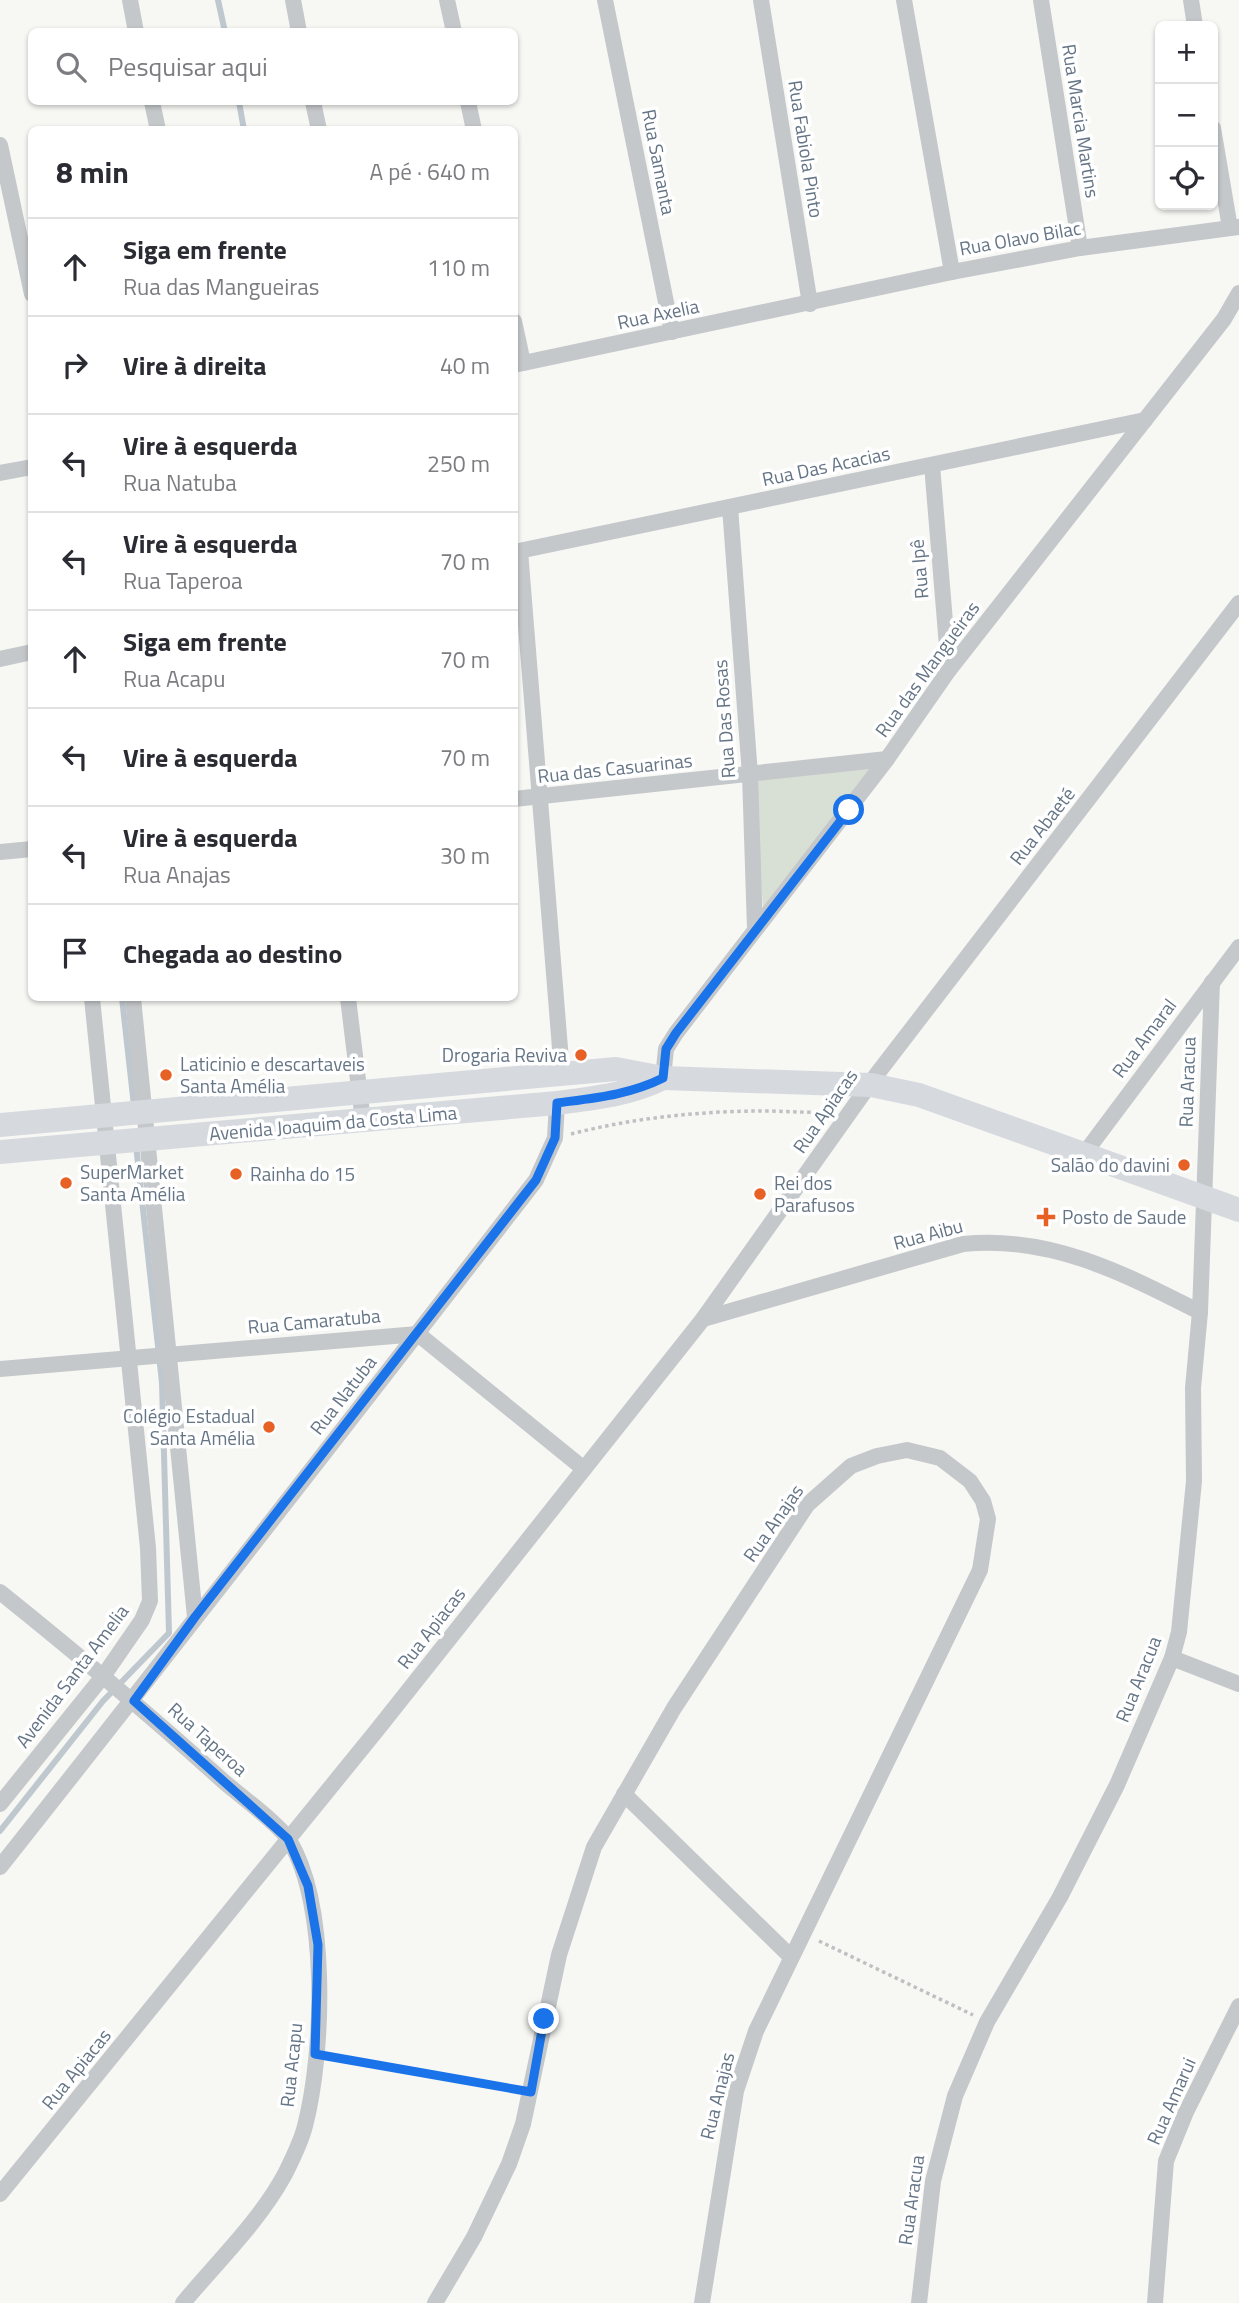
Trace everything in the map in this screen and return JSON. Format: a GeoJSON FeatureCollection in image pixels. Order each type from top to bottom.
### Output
{"type":"FeatureCollection","features":[{"type":"Feature","properties":{"kind":"main road","name":"Avenida Joaquim da Costa Lima"},"geometry":{"type":"LineString","coordinates":[[0,1125],[616,1069],[663,1078],[874,1079],[1239,1210]]}},
{"type":"Feature","properties":{"kind":"main road","name":"Avenida Joaquim da Costa Lima"},"geometry":{"type":"LineString","coordinates":[[0,1152],[557,1103],[611,1096],[643,1088],[663,1078]]}},
{"type":"Feature","properties":{"kind":"street"},"geometry":{"type":"LineString","coordinates":[[130,0],[135,28]]}},
{"type":"Feature","properties":{"kind":"street"},"geometry":{"type":"LineString","coordinates":[[293,0],[298,28]]}},
{"type":"Feature","properties":{"kind":"street"},"geometry":{"type":"LineString","coordinates":[[447,0],[453,28]]}},
{"type":"Feature","properties":{"kind":"street","name":"Rua Samanta"},"geometry":{"type":"LineString","coordinates":[[605,0],[672,332]]}},
{"type":"Feature","properties":{"kind":"street","name":"Rua Fabiola Pinto"},"geometry":{"type":"LineString","coordinates":[[761,0],[810,304]]}},
{"type":"Feature","properties":{"kind":"street"},"geometry":{"type":"LineString","coordinates":[[904,0],[952,272]]}},
{"type":"Feature","properties":{"kind":"street","name":"Rua Marcia Martins"},"geometry":{"type":"LineString","coordinates":[[1041,0],[1080,248]]}},
{"type":"Feature","properties":{"kind":"street"},"geometry":{"type":"LineString","coordinates":[[1191,0],[1194,21]]}},
{"type":"Feature","properties":{"kind":"street"},"geometry":{"type":"LineString","coordinates":[[153,105],[157,126]]}},
{"type":"Feature","properties":{"kind":"street"},"geometry":{"type":"LineString","coordinates":[[314,105],[318,126]]}},
{"type":"Feature","properties":{"kind":"street"},"geometry":{"type":"LineString","coordinates":[[469,105],[473,126]]}},
{"type":"Feature","properties":{"kind":"street"},"geometry":{"type":"LineString","coordinates":[[0,145],[28,275]]}},
{"type":"Feature","properties":{"kind":"street"},"geometry":{"type":"LineString","coordinates":[[1217,147],[1234,228]]}},
{"type":"Feature","properties":{"kind":"street","name":"Rua Olavo Bilac"},"geometry":{"type":"LineString","coordinates":[[810,304],[952,272],[1080,248],[1234,228]]}},
{"type":"Feature","properties":{"kind":"street","name":"Rua das Mangueiras"},"geometry":{"type":"LineString","coordinates":[[663,1078],[666,1049],[676,1033],[887,759],[949,670],[1224,320],[1239,293]]}},
{"type":"Feature","properties":{"kind":"street","name":"Rua Axelia"},"geometry":{"type":"LineString","coordinates":[[519,364],[810,304]]}},
{"type":"Feature","properties":{"kind":"street","name":"Rua Das Acacias"},"geometry":{"type":"LineString","coordinates":[[518,551],[1145,421]]}},
{"type":"Feature","properties":{"kind":"street","name":"Rua Ipê"},"geometry":{"type":"LineString","coordinates":[[932,465],[949,670]]}},
{"type":"Feature","properties":{"kind":"street"},"geometry":{"type":"LineString","coordinates":[[0,473],[28,468]]}},
{"type":"Feature","properties":{"kind":"street","name":"Rua Das Rosas"},"geometry":{"type":"LineString","coordinates":[[730,507],[750,775],[755,929]]}},
{"type":"Feature","properties":{"kind":"street"},"geometry":{"type":"LineString","coordinates":[[518,563],[562,1073]]}},
{"type":"Feature","properties":{"kind":"street","name":"Rua Abaeté"},"geometry":{"type":"LineString","coordinates":[[874,1079],[1239,603]]}},
{"type":"Feature","properties":{"kind":"street"},"geometry":{"type":"LineString","coordinates":[[0,659],[28,653]]}},
{"type":"Feature","properties":{"kind":"street","name":"Rua das Casuarinas"},"geometry":{"type":"LineString","coordinates":[[518,800],[887,759]]}},
{"type":"Feature","properties":{"kind":"street"},"geometry":{"type":"LineString","coordinates":[[0,852],[28,849]]}},
{"type":"Feature","properties":{"kind":"street","name":"Rua Amaral"},"geometry":{"type":"LineString","coordinates":[[1084,1154],[1239,947]]}},
{"type":"Feature","properties":{"kind":"street","name":"Rua Aracua"},"geometry":{"type":"LineString","coordinates":[[919,2303],[928,2216],[941,2145],[955,2096],[987,2022],[1060,1897],[1111,1798],[1172,1658],[1186,1588],[1192,1514],[1193,1388],[1200,1312],[1212,982]]}},
{"type":"Feature","properties":{"kind":"street","name":"Avenida Santa Amelia"},"geometry":{"type":"LineString","coordinates":[[0,1804],[104,1675],[138,1626],[150,1601],[148,1548],[92,1001]]}},
{"type":"Feature","properties":{"kind":"street"},"geometry":{"type":"LineString","coordinates":[[133,1001],[195,1617]]}},
{"type":"Feature","properties":{"kind":"street"},"geometry":{"type":"LineString","coordinates":[[348,1001],[363,1121]]}},
{"type":"Feature","properties":{"kind":"street","name":"Rua Apiacas"},"geometry":{"type":"LineString","coordinates":[[0,2194],[288,1839],[703,1318],[854,1111],[874,1079]]}},
{"type":"Feature","properties":{"kind":"street","name":"Rua Natuba"},"geometry":{"type":"LineString","coordinates":[[134,1701],[195,1617],[536,1180],[555,1138],[557,1103]]}},
{"type":"Feature","properties":{"kind":"street","name":"Rua Aibu"},"geometry":{"type":"LineString","coordinates":[[703,1318],[962,1244],[994,1241],[1071,1253],[1119,1271],[1200,1312]]}},
{"type":"Feature","properties":{"kind":"street"},"geometry":{"type":"LineString","coordinates":[[418,1334],[584,1469]]}},
{"type":"Feature","properties":{"kind":"street","name":"Rua Camaratuba"},"geometry":{"type":"LineString","coordinates":[[0,1369],[418,1334]]}},
{"type":"Feature","properties":{"kind":"street","name":"Rua Anajas"},"geometry":{"type":"LineString","coordinates":[[435,2303],[474,2237],[509,2165],[531,2092],[544,2019],[569,1918],[594,1847],[674,1708],[788,1533],[820,1491],[852,1466],[907,1450],[940,1458],[954,1466],[970,1481],[983,1501],[988,1519],[980,1570],[790,1956],[756,2031],[736,2091],[702,2303]]}},
{"type":"Feature","properties":{"kind":"street","name":"Rua Taperoa"},"geometry":{"type":"LineString","coordinates":[[0,1592],[104,1675],[288,1839]]}},
{"type":"Feature","properties":{"kind":"street"},"geometry":{"type":"LineString","coordinates":[[1172,1658],[1239,1684]]}},
{"type":"Feature","properties":{"kind":"street"},"geometry":{"type":"LineString","coordinates":[[0,1867],[134,1701]]}},
{"type":"Feature","properties":{"kind":"street"},"geometry":{"type":"LineString","coordinates":[[624,1794],[790,1956]]}},
{"type":"Feature","properties":{"kind":"street","name":"Rua Acapu"},"geometry":{"type":"LineString","coordinates":[[183,2303],[254,2218],[284,2176],[305,2129],[315,2054],[318,1945],[308,1886],[288,1839]]}},
{"type":"Feature","properties":{"kind":"street","name":"Rua Amarui"},"geometry":{"type":"LineString","coordinates":[[1155,2303],[1166,2161],[1182,2121],[1239,2006]]}},
{"type":"Feature","properties":{"kind":"path"},"geometry":{"type":"LineString","coordinates":[[555,1138],[607,1125],[676,1116],[761,1111],[854,1111]]}},
{"type":"Feature","properties":{"kind":"path"},"geometry":{"type":"LineString","coordinates":[[802,1932],[987,2022]]}},
{"type":"Feature","properties":{"kind":"path"},"geometry":{"type":"LineString","coordinates":[[315,2054],[531,2092]]}},
{"type":"Feature","properties":{"kind":"shaded area"},"geometry":{"type":"Polygon","coordinates":[[[886,762],[764,918],[752,775],[886,762]]]}},
{"type":"Feature","properties":{"kind":"waterway"},"geometry":{"type":"LineString","coordinates":[[218,0],[224,28]]}},
{"type":"Feature","properties":{"kind":"waterway"},"geometry":{"type":"LineString","coordinates":[[240,105],[243,126]]}},
{"type":"Feature","properties":{"kind":"waterway"},"geometry":{"type":"LineString","coordinates":[[122,1001],[134,1106]]}},
{"type":"Feature","properties":{"kind":"waterway"},"geometry":{"type":"LineString","coordinates":[[0,1831],[103,1701],[169,1633],[162,1383],[136,1145]]}},
{"type":"Feature","properties":{"kind":"place","name":"Drogaria Reviva"},"geometry":{"type":"Point","coordinates":[581,1055]}},
{"type":"Feature","properties":{"kind":"place","name":"Laticinio e descartaveis Santa Amélia"},"geometry":{"type":"Point","coordinates":[166,1075]}},
{"type":"Feature","properties":{"kind":"place","name":"Salão do davini"},"geometry":{"type":"Point","coordinates":[1184,1165]}},
{"type":"Feature","properties":{"kind":"place","name":"Rainha do 15"},"geometry":{"type":"Point","coordinates":[236,1174]}},
{"type":"Feature","properties":{"kind":"place","name":"SuperMarket Santa Amélia"},"geometry":{"type":"Point","coordinates":[66,1183]}},
{"type":"Feature","properties":{"kind":"place","name":"Rei dos Parafusos"},"geometry":{"type":"Point","coordinates":[760,1194]}},
{"type":"Feature","properties":{"kind":"place","name":"Posto de Saude"},"geometry":{"type":"Point","coordinates":[1046,1217]}},
{"type":"Feature","properties":{"kind":"place","name":"Colégio Estadual Santa Amélia"},"geometry":{"type":"Point","coordinates":[269,1427]}},
{"type":"Feature","properties":{"kind":"route"},"geometry":{"type":"LineString","coordinates":[[544,2019],[531,2092],[315,2054],[318,1945],[308,1886],[288,1839],[134,1701],[195,1617],[536,1180],[555,1138],[557,1103],[611,1096],[643,1088],[663,1078],[666,1049],[676,1033],[849,810]]}}]}
